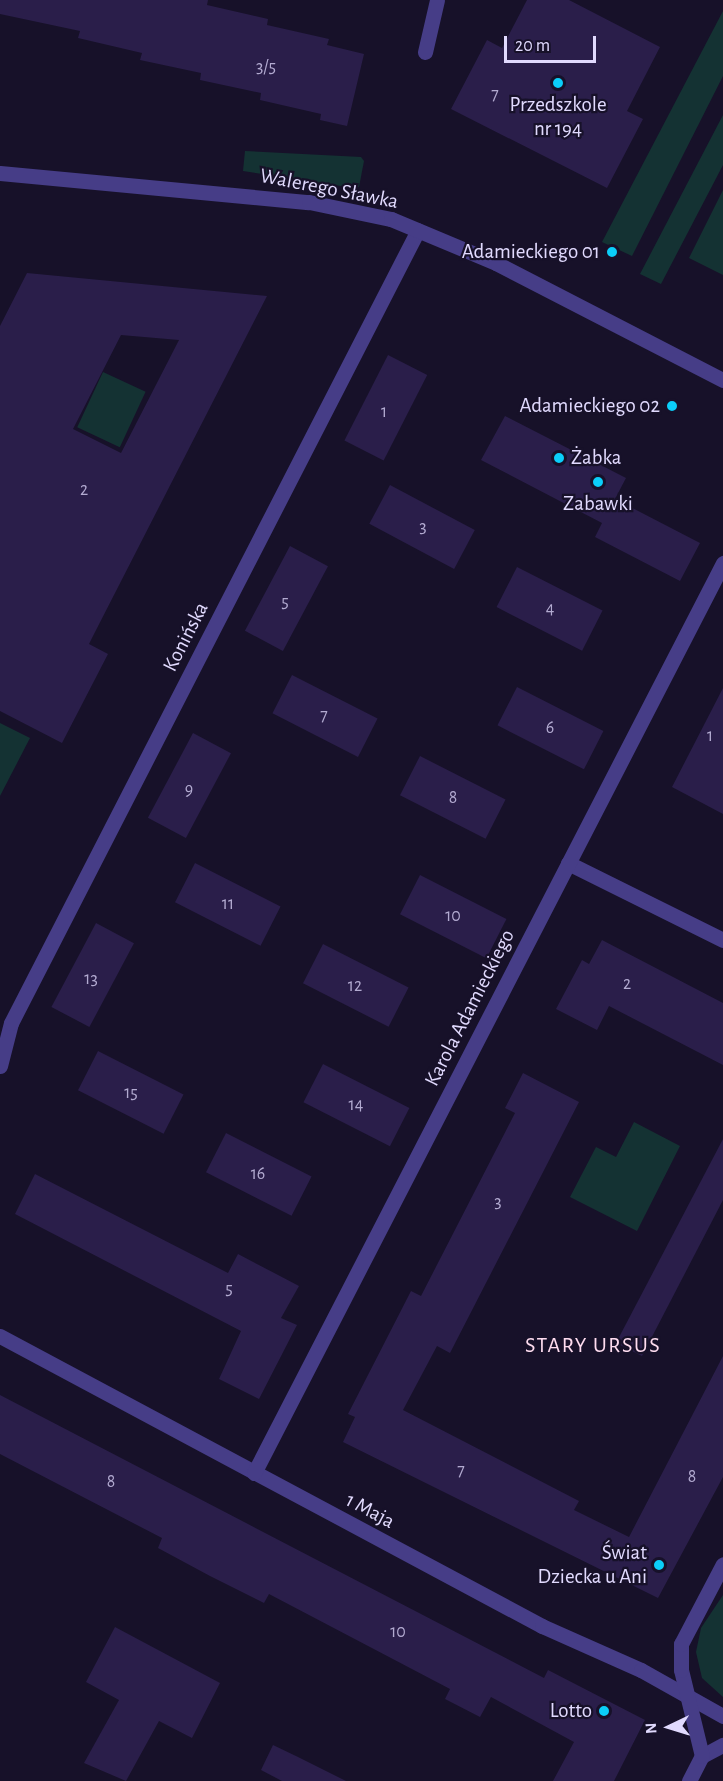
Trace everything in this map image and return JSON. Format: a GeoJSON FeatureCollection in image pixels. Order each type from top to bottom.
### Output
{"type":"FeatureCollection","features":[{"type":"Feature","properties":{"kind":"street"},"geometry":{"type":"LineString","coordinates":[[425,52],[437,0]]}},
{"type":"Feature","properties":{"kind":"street","name":"Walerego Sławka"},"geometry":{"type":"LineString","coordinates":[[0,173],[309,202],[418,230],[496,263],[723,380]]}},
{"type":"Feature","properties":{"kind":"street","name":"Konińska"},"geometry":{"type":"LineString","coordinates":[[0,1066],[11,1023],[418,230]]}},
{"type":"Feature","properties":{"kind":"street","name":"Karola Adamieckiego"},"geometry":{"type":"LineString","coordinates":[[254,1473],[723,563]]}},
{"type":"Feature","properties":{"kind":"street"},"geometry":{"type":"LineString","coordinates":[[568,863],[723,940]]}},
{"type":"Feature","properties":{"kind":"street","name":"1 Maja"},"geometry":{"type":"LineString","coordinates":[[0,1336],[551,1631],[723,1716]]}},
{"type":"Feature","properties":{"kind":"street"},"geometry":{"type":"LineString","coordinates":[[702,1756],[681,1670],[681,1644],[723,1564]]}},
{"type":"Feature","properties":{"kind":"street"},"geometry":{"type":"LineString","coordinates":[[689,1781],[702,1756],[723,1745]]}},
{"type":"Feature","properties":{"kind":"green space"},"geometry":{"type":"Polygon","coordinates":[[[723,11],[723,76],[632,256],[602,242],[723,11]]]}},
{"type":"Feature","properties":{"kind":"green space"},"geometry":{"type":"Polygon","coordinates":[[[723,115],[723,165],[661,284],[640,274],[723,115]]]}},
{"type":"Feature","properties":{"kind":"green space"},"geometry":{"type":"Polygon","coordinates":[[[245,151],[361,157],[364,161],[359,187],[243,171],[245,151]]]}},
{"type":"Feature","properties":{"kind":"green space"},"geometry":{"type":"Polygon","coordinates":[[[723,190],[723,275],[689,258],[723,190]]]}},
{"type":"Feature","properties":{"kind":"green space"},"geometry":{"type":"Polygon","coordinates":[[[103,372],[146,392],[120,447],[77,427],[103,372]]]}},
{"type":"Feature","properties":{"kind":"green space"},"geometry":{"type":"Polygon","coordinates":[[[0,723],[30,738],[0,796],[0,723]]]}},
{"type":"Feature","properties":{"kind":"green space"},"geometry":{"type":"Polygon","coordinates":[[[634,1122],[680,1146],[637,1231],[570,1197],[596,1147],[616,1157],[634,1122]]]}},
{"type":"Feature","properties":{"kind":"green space"},"geometry":{"type":"Polygon","coordinates":[[[723,1595],[723,1697],[702,1678],[696,1652],[701,1628],[723,1595]]]}},
{"type":"Feature","properties":{"kind":"building"},"geometry":{"type":"Polygon","coordinates":[[[0,0],[208,0],[207,5],[268,19],[267,25],[329,39],[327,45],[364,54],[347,126],[320,120],[321,114],[260,100],[261,93],[200,80],[201,73],[140,60],[142,53],[78,38],[80,31],[0,14],[0,0]]]}},
{"type":"Feature","properties":{"kind":"building"},"geometry":{"type":"Polygon","coordinates":[[[527,0],[569,0],[660,47],[627,111],[643,119],[607,188],[451,109],[487,40],[502,48],[527,0]]]}},
{"type":"Feature","properties":{"kind":"building"},"geometry":{"type":"Polygon","coordinates":[[[27,273],[267,296],[89,644],[108,654],[62,743],[0,711],[0,326],[27,273]],[[121,335],[73,429],[121,453],[179,340],[121,335]]]}},
{"type":"Feature","properties":{"kind":"building"},"geometry":{"type":"Polygon","coordinates":[[[388,355],[427,375],[384,461],[344,441],[388,355]]]}},
{"type":"Feature","properties":{"kind":"building"},"geometry":{"type":"Polygon","coordinates":[[[505,416],[626,478],[615,499],[700,543],[680,581],[595,537],[602,523],[481,460],[505,416]]]}},
{"type":"Feature","properties":{"kind":"building"},"geometry":{"type":"Polygon","coordinates":[[[390,485],[475,530],[454,569],[369,524],[390,485]]]}},
{"type":"Feature","properties":{"kind":"building"},"geometry":{"type":"Polygon","coordinates":[[[290,546],[328,566],[283,651],[245,631],[290,546]]]}},
{"type":"Feature","properties":{"kind":"building"},"geometry":{"type":"Polygon","coordinates":[[[517,567],[603,611],[582,651],[497,607],[517,567]]]}},
{"type":"Feature","properties":{"kind":"building"},"geometry":{"type":"Polygon","coordinates":[[[292,675],[378,719],[358,757],[272,713],[292,675]]]}},
{"type":"Feature","properties":{"kind":"building"},"geometry":{"type":"Polygon","coordinates":[[[517,687],[603,731],[584,769],[497,725],[517,687]]]}},
{"type":"Feature","properties":{"kind":"building"},"geometry":{"type":"Polygon","coordinates":[[[723,688],[723,814],[672,787],[723,688]]]}},
{"type":"Feature","properties":{"kind":"building"},"geometry":{"type":"Polygon","coordinates":[[[193,733],[231,753],[186,838],[148,818],[193,733]]]}},
{"type":"Feature","properties":{"kind":"building"},"geometry":{"type":"Polygon","coordinates":[[[420,756],[506,800],[486,839],[400,795],[420,756]]]}},
{"type":"Feature","properties":{"kind":"building"},"geometry":{"type":"Polygon","coordinates":[[[195,863],[281,907],[261,946],[175,902],[195,863]]]}},
{"type":"Feature","properties":{"kind":"building"},"geometry":{"type":"Polygon","coordinates":[[[420,875],[506,919],[486,958],[400,914],[420,875]]]}},
{"type":"Feature","properties":{"kind":"building"},"geometry":{"type":"Polygon","coordinates":[[[96,923],[134,943],[89,1027],[51,1007],[96,923]]]}},
{"type":"Feature","properties":{"kind":"building"},"geometry":{"type":"Polygon","coordinates":[[[602,940],[723,1003],[723,1065],[609,1006],[597,1030],[556,1009],[582,960],[589,964],[602,940]]]}},
{"type":"Feature","properties":{"kind":"building"},"geometry":{"type":"Polygon","coordinates":[[[323,944],[409,988],[389,1027],[303,983],[323,944]]]}},
{"type":"Feature","properties":{"kind":"building"},"geometry":{"type":"Polygon","coordinates":[[[98,1051],[184,1095],[164,1134],[78,1090],[98,1051]]]}},
{"type":"Feature","properties":{"kind":"building"},"geometry":{"type":"Polygon","coordinates":[[[323,1064],[409,1108],[390,1146],[303,1102],[323,1064]]]}},
{"type":"Feature","properties":{"kind":"building"},"geometry":{"type":"Polygon","coordinates":[[[523,1073],[579,1102],[450,1353],[437,1346],[403,1410],[579,1501],[574,1510],[629,1537],[723,1356],[723,1477],[658,1598],[343,1442],[355,1417],[348,1414],[411,1291],[421,1296],[515,1113],[505,1108],[523,1073]]]}},
{"type":"Feature","properties":{"kind":"building"},"geometry":{"type":"Polygon","coordinates":[[[226,1133],[312,1177],[292,1216],[206,1172],[226,1133]]]}},
{"type":"Feature","properties":{"kind":"building"},"geometry":{"type":"Polygon","coordinates":[[[723,1139],[723,1200],[642,1356],[616,1343],[723,1139]]]}},
{"type":"Feature","properties":{"kind":"building"},"geometry":{"type":"Polygon","coordinates":[[[35,1174],[228,1273],[238,1254],[299,1286],[281,1318],[297,1325],[259,1399],[219,1379],[241,1331],[15,1214],[35,1174]]]}},
{"type":"Feature","properties":{"kind":"building"},"geometry":{"type":"Polygon","coordinates":[[[0,1395],[544,1678],[548,1670],[645,1720],[614,1781],[553,1781],[574,1742],[491,1697],[480,1717],[445,1699],[450,1689],[269,1594],[264,1603],[210,1576],[158,1548],[162,1538],[0,1454],[0,1395]]]}},
{"type":"Feature","properties":{"kind":"building"},"geometry":{"type":"Polygon","coordinates":[[[115,1627],[220,1683],[192,1738],[159,1721],[126,1781],[84,1763],[119,1700],[86,1682],[115,1627]]]}},
{"type":"Feature","properties":{"kind":"building"},"geometry":{"type":"Polygon","coordinates":[[[273,1745],[346,1781],[282,1781],[261,1770],[273,1745]]]}},
{"type":"Feature","properties":{"kind":"place","name":"Przedszkole nr 194"},"geometry":{"type":"Point","coordinates":[558,83]}},
{"type":"Feature","properties":{"kind":"place","name":"Adamieckiego 01"},"geometry":{"type":"Point","coordinates":[612,252]}},
{"type":"Feature","properties":{"kind":"place","name":"Adamieckiego 02"},"geometry":{"type":"Point","coordinates":[672,406]}},
{"type":"Feature","properties":{"kind":"place","name":"Żabka"},"geometry":{"type":"Point","coordinates":[559,458]}},
{"type":"Feature","properties":{"kind":"place","name":"Zabawki"},"geometry":{"type":"Point","coordinates":[598,482]}},
{"type":"Feature","properties":{"kind":"place","name":"Świat Dziecka u Ani"},"geometry":{"type":"Point","coordinates":[659,1565]}},
{"type":"Feature","properties":{"kind":"place","name":"Lotto"},"geometry":{"type":"Point","coordinates":[604,1711]}},
{"type":"Feature","properties":{"kind":"district","name":"STARY URSUS"},"geometry":{"type":"Point","coordinates":[593,1346]}}]}
